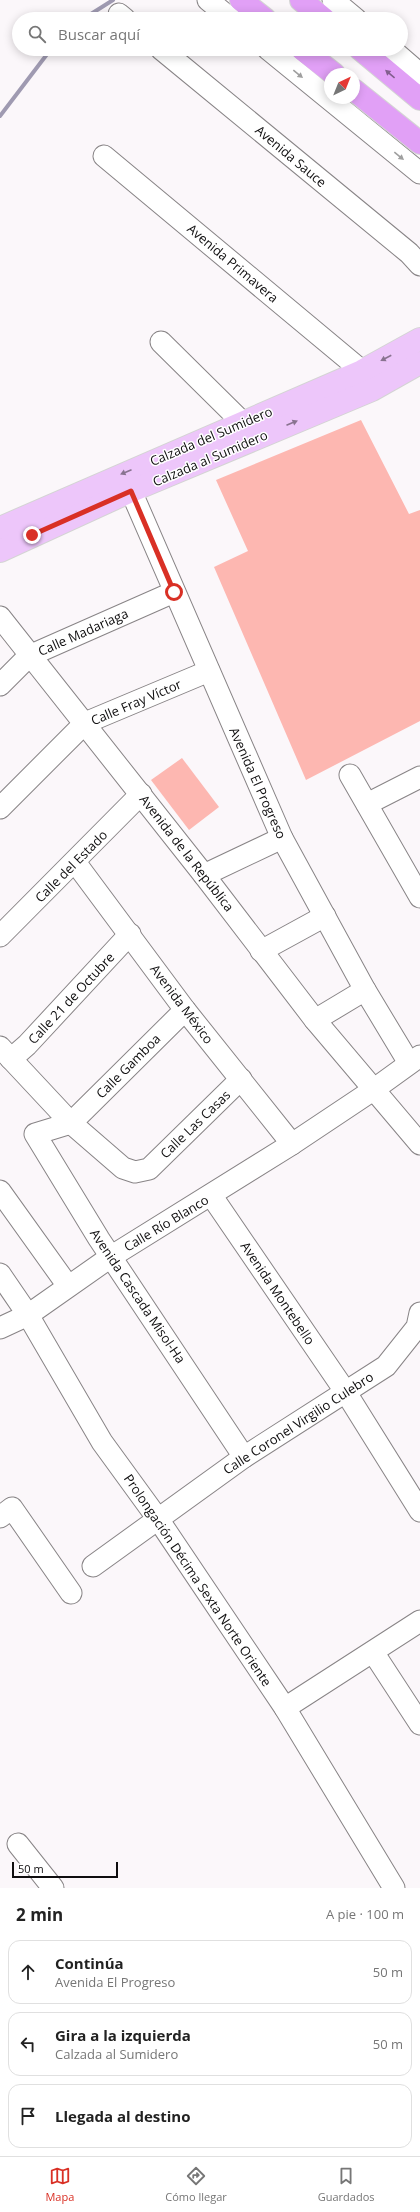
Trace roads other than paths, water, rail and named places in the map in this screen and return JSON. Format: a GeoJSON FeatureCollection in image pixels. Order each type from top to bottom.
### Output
{"type":"FeatureCollection","features":[{"type":"Feature","properties":{"kind":"highway"},"geometry":{"type":"LineString","coordinates":[[241,0],[256,12]]}},
{"type":"Feature","properties":{"kind":"highway"},"geometry":{"type":"LineString","coordinates":[[301,0],[316,12]]}},
{"type":"Feature","properties":{"kind":"highway"},"geometry":{"type":"LineString","coordinates":[[311,56],[326,68]]}},
{"type":"Feature","properties":{"kind":"highway"},"geometry":{"type":"LineString","coordinates":[[368,56],[420,99]]}},
{"type":"Feature","properties":{"kind":"highway"},"geometry":{"type":"LineString","coordinates":[[360,95],[420,143]]}},
{"type":"Feature","properties":{"kind":"main road","name":"Calzada del Sumidero"},"geometry":{"type":"LineString","coordinates":[[0,528],[28,526],[243,423],[362,371],[420,339]]}},
{"type":"Feature","properties":{"kind":"main road","name":"Calzada al Sumidero"},"geometry":{"type":"LineString","coordinates":[[0,551],[28,526],[131,491],[372,390],[420,363]]}},
{"type":"Feature","properties":{"kind":"street"},"geometry":{"type":"LineString","coordinates":[[208,0],[223,12]]}},
{"type":"Feature","properties":{"kind":"street"},"geometry":{"type":"LineString","coordinates":[[333,0],[348,12]]}},
{"type":"Feature","properties":{"kind":"street","name":"Avenida Sauce"},"geometry":{"type":"LineString","coordinates":[[170,56],[409,253],[420,265]]}},
{"type":"Feature","properties":{"kind":"street"},"geometry":{"type":"LineString","coordinates":[[277,56],[420,173]]}},
{"type":"Feature","properties":{"kind":"street"},"geometry":{"type":"LineString","coordinates":[[399,56],[420,74]]}},
{"type":"Feature","properties":{"kind":"street","name":"Avenida Primavera"},"geometry":{"type":"LineString","coordinates":[[104,156],[362,371]]}},
{"type":"Feature","properties":{"kind":"street"},"geometry":{"type":"LineString","coordinates":[[161,342],[243,423]]}},
{"type":"Feature","properties":{"kind":"street","name":"Avenida El Progreso"},"geometry":{"type":"LineString","coordinates":[[131,491],[282,838],[365,990],[414,1060]]}},
{"type":"Feature","properties":{"kind":"street","name":"Calle Madariaga"},"geometry":{"type":"LineString","coordinates":[[0,685],[29,656],[174,592]]}},
{"type":"Feature","properties":{"kind":"street","name":"Avenida de la República"},"geometry":{"type":"LineString","coordinates":[[0,616],[29,656],[85,723],[141,794],[315,1020],[420,1144]]}},
{"type":"Feature","properties":{"kind":"street","name":"Calle Fray Víctor"},"geometry":{"type":"LineString","coordinates":[[0,808],[85,723],[209,671]]}},
{"type":"Feature","properties":{"kind":"street"},"geometry":{"type":"LineString","coordinates":[[350,775],[420,897]]}},
{"type":"Feature","properties":{"kind":"street"},"geometry":{"type":"LineString","coordinates":[[367,804],[420,777]]}},
{"type":"Feature","properties":{"kind":"street","name":"Calle del Estado"},"geometry":{"type":"LineString","coordinates":[[0,936],[141,794]]}},
{"type":"Feature","properties":{"kind":"street"},"geometry":{"type":"LineString","coordinates":[[204,875],[282,838]]}},
{"type":"Feature","properties":{"kind":"street","name":"Avenida México"},"geometry":{"type":"LineString","coordinates":[[75,862],[185,1010],[292,1144]]}},
{"type":"Feature","properties":{"kind":"street"},"geometry":{"type":"LineString","coordinates":[[261,951],[325,916]]}},
{"type":"Feature","properties":{"kind":"street","name":"Calle 21 de Octubre"},"geometry":{"type":"LineString","coordinates":[[6,1053],[27,1045],[130,934]]}},
{"type":"Feature","properties":{"kind":"street"},"geometry":{"type":"LineString","coordinates":[[315,1020],[365,990]]}},
{"type":"Feature","properties":{"kind":"street","name":"Calle Gamboa"},"geometry":{"type":"LineString","coordinates":[[71,1123],[185,1010]]}},
{"type":"Feature","properties":{"kind":"street"},"geometry":{"type":"LineString","coordinates":[[6,1053],[71,1123]]}},
{"type":"Feature","properties":{"kind":"street"},"geometry":{"type":"LineString","coordinates":[[292,1144],[373,1090],[414,1060]]}},
{"type":"Feature","properties":{"kind":"street","name":"Calle Las Casas"},"geometry":{"type":"LineString","coordinates":[[71,1123],[123,1168],[135,1172],[149,1169],[241,1080]]}},
{"type":"Feature","properties":{"kind":"street","name":"Avenida Cascada Misol-Ha"},"geometry":{"type":"LineString","coordinates":[[71,1123],[35,1134],[99,1239],[112,1256],[244,1456]]}},
{"type":"Feature","properties":{"kind":"street","name":"Calle Río Blanco"},"geometry":{"type":"LineString","coordinates":[[0,1328],[28,1315],[112,1256],[292,1144]]}},
{"type":"Feature","properties":{"kind":"street"},"geometry":{"type":"LineString","coordinates":[[0,1192],[68,1286]]}},
{"type":"Feature","properties":{"kind":"street","name":"Avenida Montebello"},"geometry":{"type":"LineString","coordinates":[[211,1195],[346,1391],[420,1512]]}},
{"type":"Feature","properties":{"kind":"street","name":"Prolongación Décima Sexta Norte Oriente"},"geometry":{"type":"LineString","coordinates":[[0,1274],[28,1315],[102,1442],[158,1519],[285,1708],[394,1888]]}},
{"type":"Feature","properties":{"kind":"street","name":"Calle Coronel Virgilio Culebro"},"geometry":{"type":"LineString","coordinates":[[93,1566],[244,1456],[386,1366],[419,1323]]}},
{"type":"Feature","properties":{"kind":"street"},"geometry":{"type":"LineString","coordinates":[[6,1513],[71,1593]]}},
{"type":"Feature","properties":{"kind":"street"},"geometry":{"type":"LineString","coordinates":[[285,1708],[420,1621]]}},
{"type":"Feature","properties":{"kind":"street"},"geometry":{"type":"LineString","coordinates":[[373,1652],[420,1724]]}},
{"type":"Feature","properties":{"kind":"street"},"geometry":{"type":"LineString","coordinates":[[18,1844],[53,1888]]}},
{"type":"Feature","properties":{"kind":"waterway"},"geometry":{"type":"LineString","coordinates":[[94,12],[113,0]]}},
{"type":"Feature","properties":{"kind":"waterway"},"geometry":{"type":"LineString","coordinates":[[0,116],[46,56]]}}]}
